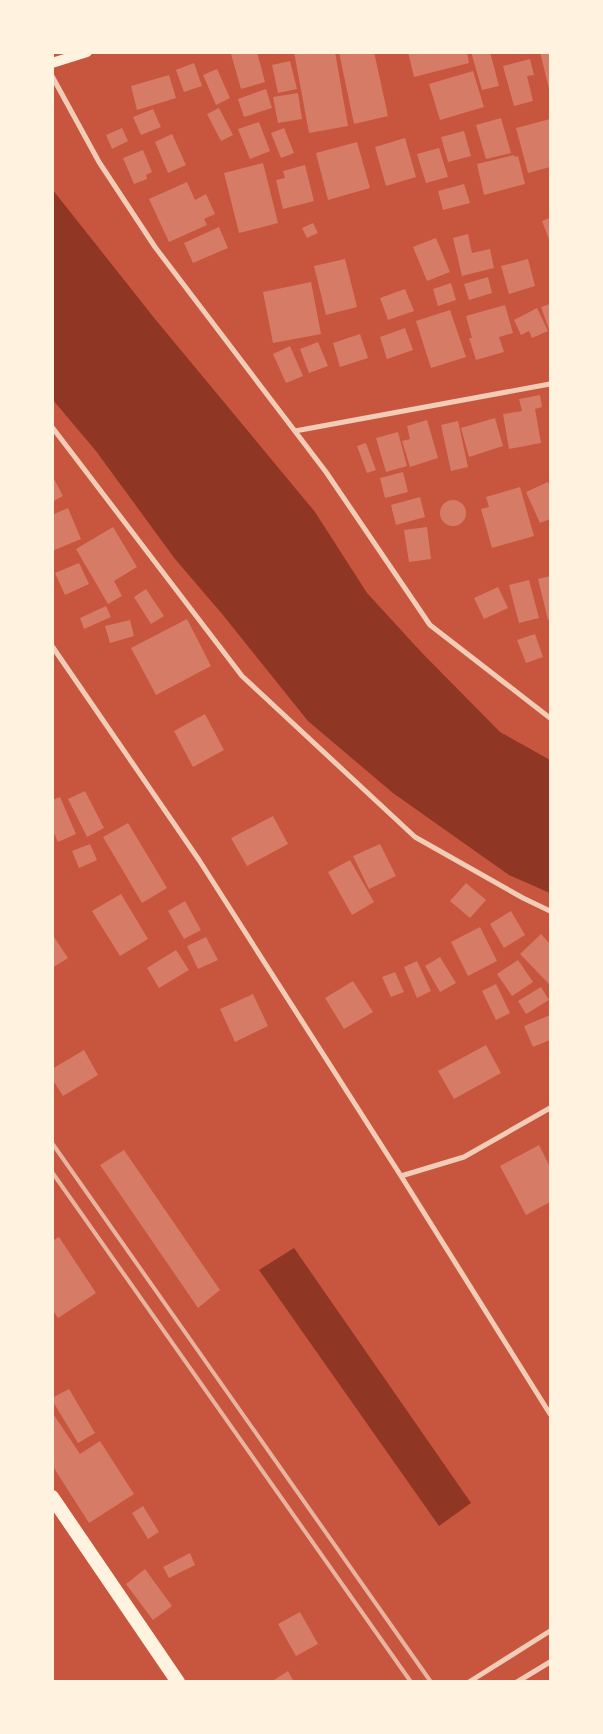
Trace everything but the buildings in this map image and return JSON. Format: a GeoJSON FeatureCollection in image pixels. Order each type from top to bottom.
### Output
{"type":"FeatureCollection","features":[{"type":"Feature","properties":{"kind":"highway"},"geometry":{"type":"LineString","coordinates":[[52,1497],[178,1682]]}},
{"type":"Feature","properties":{"kind":"main road"},"geometry":{"type":"LineString","coordinates":[[52,63],[87,52]]}},
{"type":"Feature","properties":{"kind":"street"},"geometry":{"type":"LineString","coordinates":[[52,76],[99,162],[155,247],[326,472],[430,625],[550,718]]}},
{"type":"Feature","properties":{"kind":"street"},"geometry":{"type":"LineString","coordinates":[[295,431],[550,384]]}},
{"type":"Feature","properties":{"kind":"street"},"geometry":{"type":"LineString","coordinates":[[52,427],[242,676],[415,837],[523,898],[550,911]]}},
{"type":"Feature","properties":{"kind":"street"},"geometry":{"type":"LineString","coordinates":[[52,646],[199,860],[401,1176],[550,1414]]}},
{"type":"Feature","properties":{"kind":"street"},"geometry":{"type":"LineString","coordinates":[[401,1176],[464,1157],[550,1108]]}},
{"type":"Feature","properties":{"kind":"street"},"geometry":{"type":"LineString","coordinates":[[469,1682],[550,1631]]}},
{"type":"Feature","properties":{"kind":"street"},"geometry":{"type":"LineString","coordinates":[[517,1682],[550,1662]]}},
{"type":"Feature","properties":{"kind":"shaded area"},"geometry":{"type":"Polygon","coordinates":[[[52,189],[155,319],[315,512],[367,593],[423,654],[500,732],[550,760],[550,893],[509,875],[393,793],[308,721],[223,615],[175,559],[96,451],[53,400],[52,189]]]}},
{"type":"Feature","properties":{"kind":"shaded area"},"geometry":{"type":"Polygon","coordinates":[[[294,1248],[471,1503],[439,1526],[259,1270],[294,1248]]]}},
{"type":"Feature","properties":{"kind":"railway"},"geometry":{"type":"LineString","coordinates":[[52,1143],[431,1682]]}},
{"type":"Feature","properties":{"kind":"railway"},"geometry":{"type":"LineString","coordinates":[[52,1172],[411,1682]]}}]}
